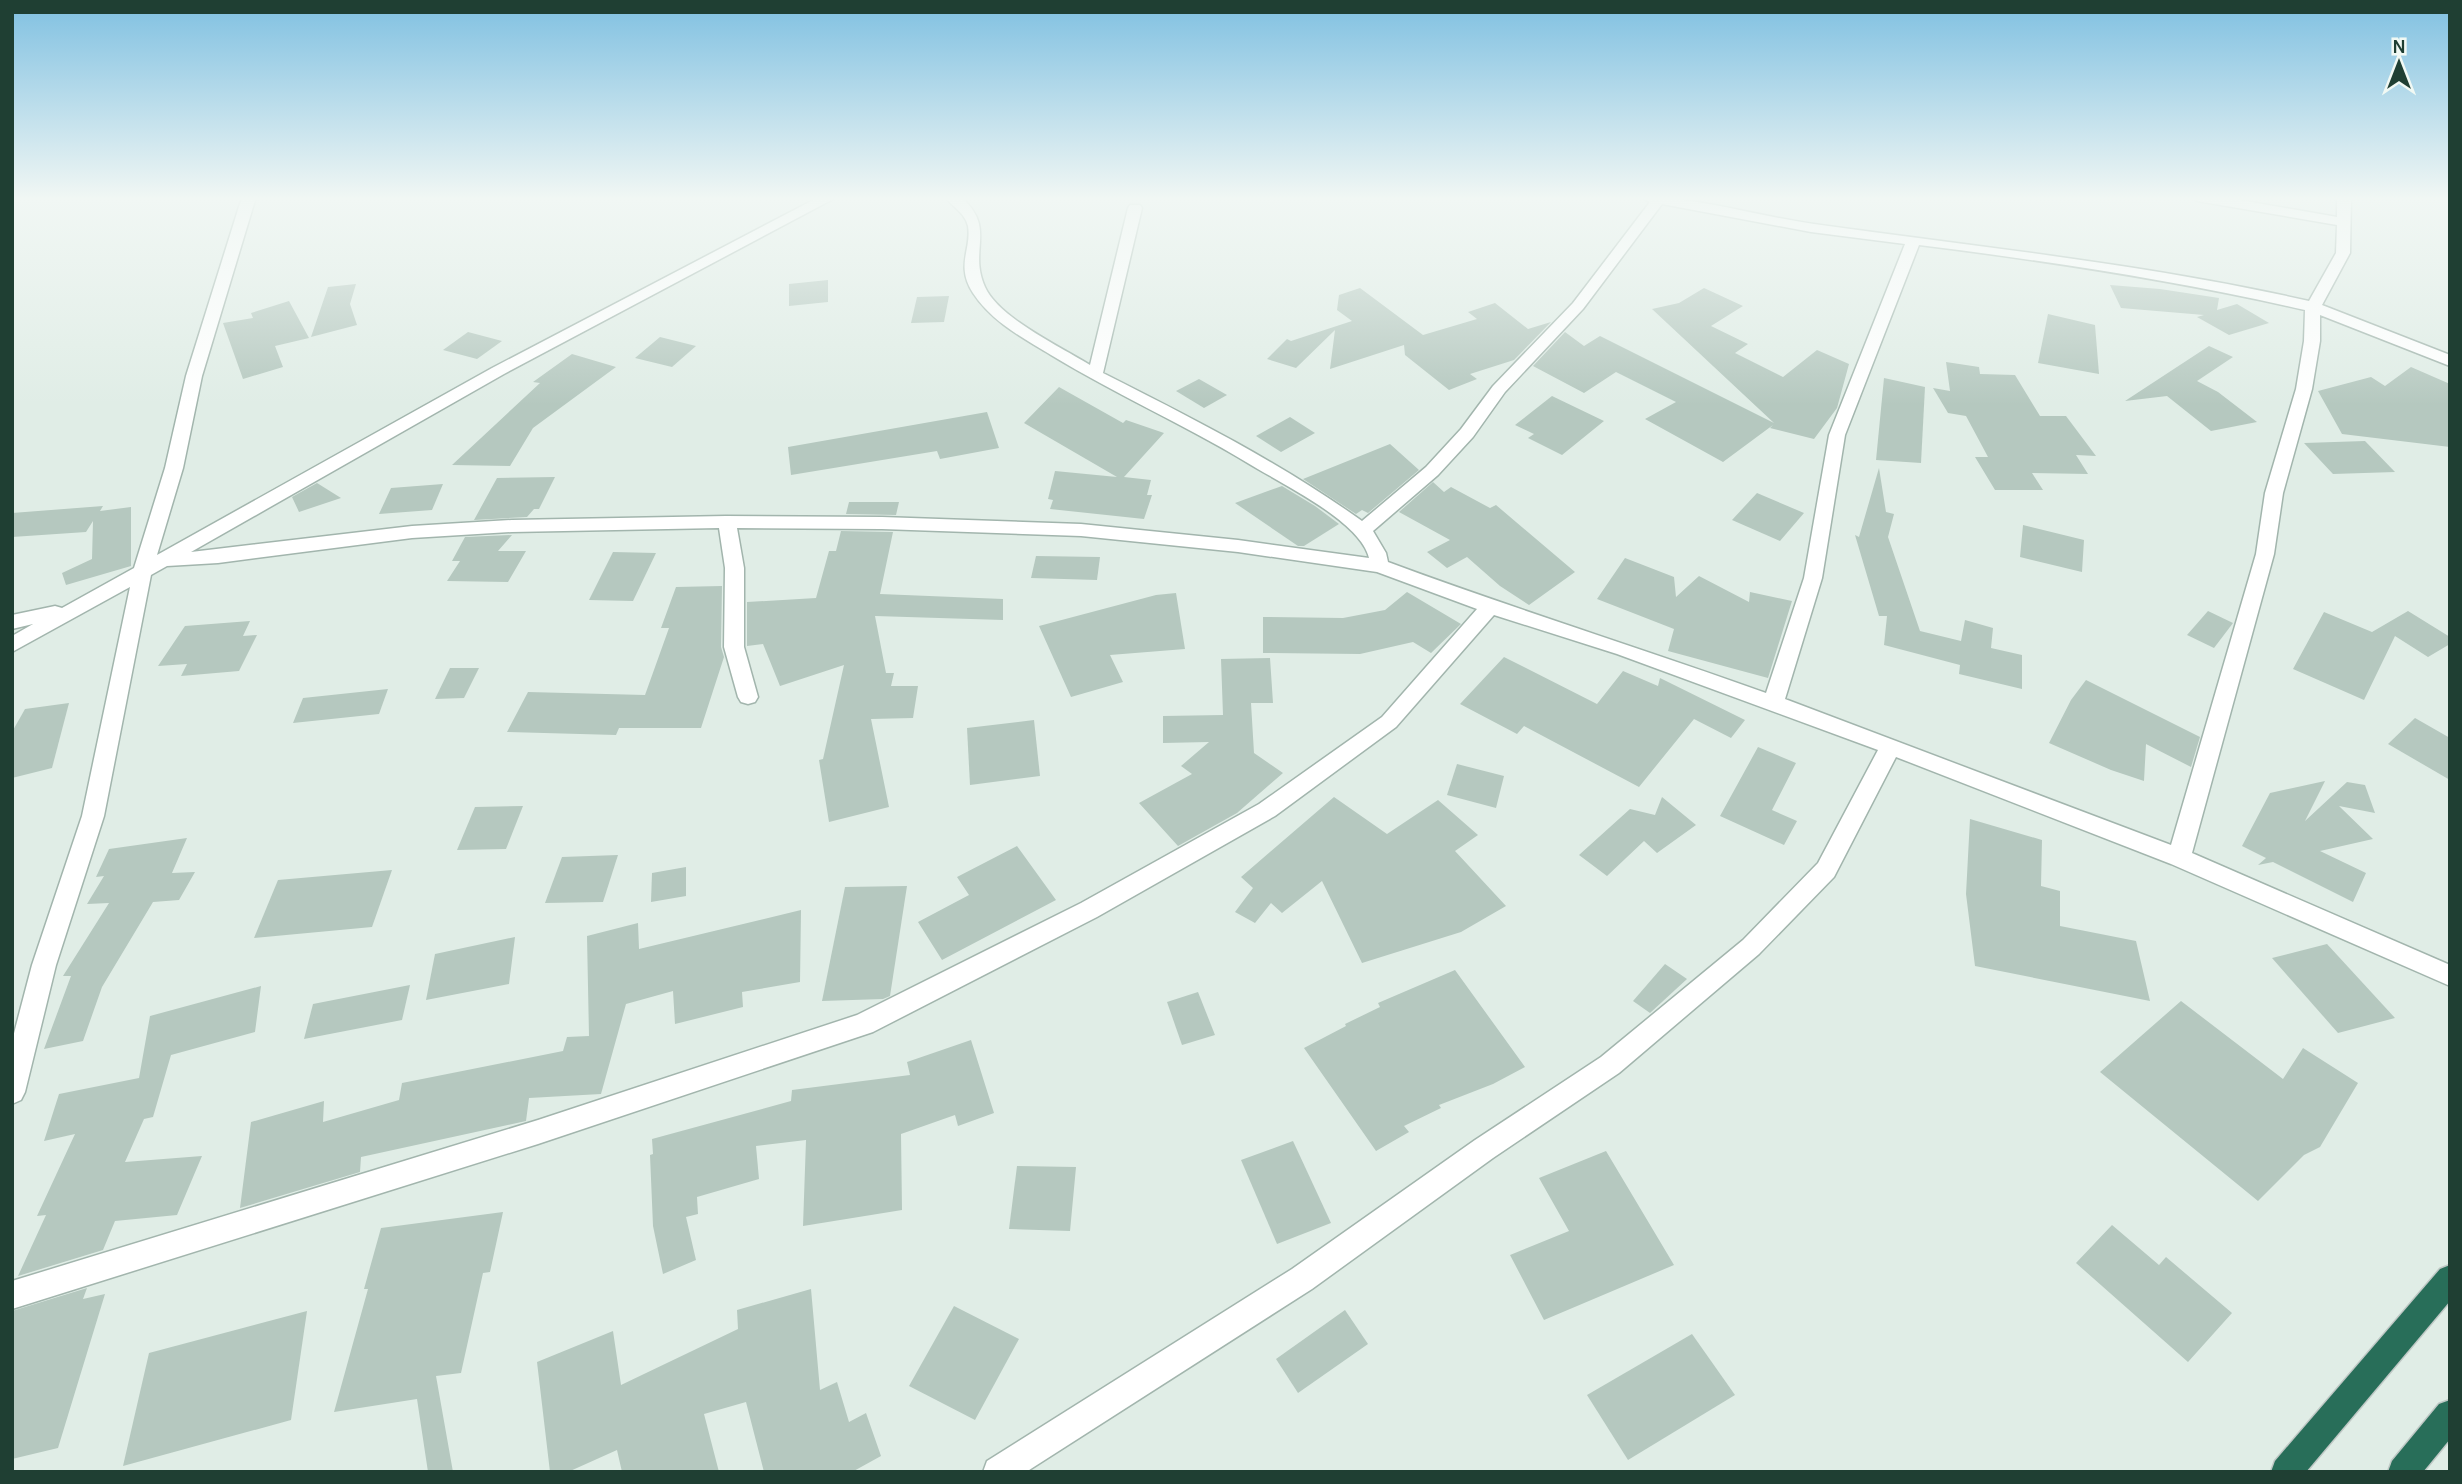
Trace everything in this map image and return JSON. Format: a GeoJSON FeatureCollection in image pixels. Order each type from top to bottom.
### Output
{"type":"FeatureCollection","features":[{"type":"Feature","properties":{"kind":"highway"},"geometry":{"type":"LineString","coordinates":[[2286,1472],[2450,1279]]}},
{"type":"Feature","properties":{"kind":"highway"},"geometry":{"type":"LineString","coordinates":[[2403,1472],[2450,1415]]}},
{"type":"Feature","properties":{"kind":"street"},"geometry":{"type":"LineString","coordinates":[[12,1092],[44,965],[93,816],[143,570],[174,468],[194,376],[228,266]]}},
{"type":"Feature","properties":{"kind":"street"},"geometry":{"type":"LineString","coordinates":[[12,645],[498,371],[698,266]]}},
{"type":"Feature","properties":{"kind":"street"},"geometry":{"type":"LineString","coordinates":[[971,266],[979,291],[1009,323],[1096,375],[1218,438],[1324,502],[1363,530],[1377,553],[1380,566]]}},
{"type":"Feature","properties":{"kind":"street"},"geometry":{"type":"LineString","coordinates":[[1096,375],[1121,266]]}},
{"type":"Feature","properties":{"kind":"street"},"geometry":{"type":"LineString","coordinates":[[1363,530],[1432,471],[1467,433],[1499,389],[1578,306],[1605,266]]}},
{"type":"Feature","properties":{"kind":"street"},"geometry":{"type":"LineString","coordinates":[[1773,704],[1813,578],[1837,435],[1904,266]]}},
{"type":"Feature","properties":{"kind":"street"},"geometry":{"type":"LineString","coordinates":[[2089,266],[2243,292],[2313,307],[2450,361]]}},
{"type":"Feature","properties":{"kind":"street"},"geometry":{"type":"LineString","coordinates":[[2179,858],[2265,554],[2274,493],[2304,389],[2312,341],[2313,307],[2336,266]]}},
{"type":"Feature","properties":{"kind":"street"},"geometry":{"type":"LineString","coordinates":[[726,523],[737,567],[733,643],[748,697]]}},
{"type":"Feature","properties":{"kind":"street"},"geometry":{"type":"LineString","coordinates":[[161,560],[218,557],[425,532],[512,526],[883,523],[1081,530],[1238,546],[1380,566],[1490,607],[1624,649],[1891,746],[2179,858],[2450,976]]}},
{"type":"Feature","properties":{"kind":"street"},"geometry":{"type":"LineString","coordinates":[[12,1295],[538,1132],[864,1024],[1089,910],[1267,810],[1389,722],[1490,607]]}},
{"type":"Feature","properties":{"kind":"street"},"geometry":{"type":"LineString","coordinates":[[12,622],[74,609]]}},
{"type":"Feature","properties":{"kind":"street"},"geometry":{"type":"LineString","coordinates":[[998,1472],[1302,1279],[1484,1149],[1610,1065],[1751,947],[1826,870],[1891,746]]}},
{"type":"Feature","properties":{"kind":"building"},"geometry":{"type":"Polygon","coordinates":[[[828,280],[828,302],[789,306],[789,284],[828,280]]]}},
{"type":"Feature","properties":{"kind":"building"},"geometry":{"type":"Polygon","coordinates":[[[356,284],[350,304],[357,325],[311,337],[328,287],[356,284]]]}},
{"type":"Feature","properties":{"kind":"building"},"geometry":{"type":"Polygon","coordinates":[[[2110,285],[2219,298],[2217,310],[2237,304],[2269,323],[2229,335],[2197,317],[2204,315],[2121,308],[2110,285]]]}},
{"type":"Feature","properties":{"kind":"building"},"geometry":{"type":"Polygon","coordinates":[[[1360,288],[1423,335],[1477,319],[1468,312],[1495,303],[1528,329],[1551,322],[1514,360],[1470,374],[1477,379],[1449,390],[1405,355],[1404,345],[1330,369],[1335,330],[1296,368],[1267,359],[1287,339],[1291,341],[1352,321],[1337,310],[1339,295],[1360,288]]]}},
{"type":"Feature","properties":{"kind":"building"},"geometry":{"type":"Polygon","coordinates":[[[1704,288],[1743,306],[1711,326],[1748,344],[1735,353],[1783,377],[1817,350],[1849,364],[1837,408],[1814,439],[1770,428],[1773,425],[1723,462],[1645,419],[1676,402],[1616,372],[1584,393],[1533,366],[1565,332],[1584,346],[1600,336],[1774,423],[1652,309],[1679,303],[1704,288]]]}},
{"type":"Feature","properties":{"kind":"building"},"geometry":{"type":"Polygon","coordinates":[[[949,296],[944,322],[911,323],[917,297],[949,296]]]}},
{"type":"Feature","properties":{"kind":"building"},"geometry":{"type":"Polygon","coordinates":[[[289,301],[309,338],[275,346],[283,367],[243,379],[223,323],[253,318],[251,313],[289,301]]]}},
{"type":"Feature","properties":{"kind":"building"},"geometry":{"type":"Polygon","coordinates":[[[2048,314],[2095,325],[2099,374],[2038,363],[2048,314]]]}},
{"type":"Feature","properties":{"kind":"building"},"geometry":{"type":"Polygon","coordinates":[[[468,332],[502,341],[477,359],[443,350],[468,332]]]}},
{"type":"Feature","properties":{"kind":"building"},"geometry":{"type":"Polygon","coordinates":[[[660,337],[696,346],[672,367],[635,358],[660,337]]]}},
{"type":"Feature","properties":{"kind":"building"},"geometry":{"type":"Polygon","coordinates":[[[2209,346],[2233,357],[2197,381],[2218,392],[2257,422],[2211,431],[2167,396],[2125,401],[2209,346]]]}},
{"type":"Feature","properties":{"kind":"building"},"geometry":{"type":"Polygon","coordinates":[[[572,354],[616,367],[533,428],[510,466],[452,465],[540,383],[533,382],[572,354]]]}},
{"type":"Feature","properties":{"kind":"building"},"geometry":{"type":"Polygon","coordinates":[[[1946,362],[1979,367],[1980,374],[2015,375],[2040,416],[2066,416],[2096,456],[2076,455],[2088,474],[2032,473],[2043,490],[1995,490],[1975,457],[1988,457],[1966,416],[1948,413],[1933,388],[1950,391],[1946,362]]]}},
{"type":"Feature","properties":{"kind":"building"},"geometry":{"type":"Polygon","coordinates":[[[2411,367],[2450,384],[2450,447],[2342,434],[2318,391],[2371,377],[2385,386],[2411,367]]]}},
{"type":"Feature","properties":{"kind":"building"},"geometry":{"type":"Polygon","coordinates":[[[1884,378],[1925,387],[1921,463],[1876,460],[1884,378]]]}},
{"type":"Feature","properties":{"kind":"building"},"geometry":{"type":"Polygon","coordinates":[[[1199,379],[1227,395],[1204,408],[1176,391],[1199,379]]]}},
{"type":"Feature","properties":{"kind":"building"},"geometry":{"type":"Polygon","coordinates":[[[1059,387],[1123,423],[1126,420],[1164,433],[1124,477],[1151,480],[1147,495],[1152,495],[1144,519],[1050,509],[1053,500],[1048,499],[1055,471],[1117,477],[1024,423],[1059,387]]]}},
{"type":"Feature","properties":{"kind":"building"},"geometry":{"type":"Polygon","coordinates":[[[1552,396],[1604,421],[1562,455],[1528,438],[1534,434],[1515,425],[1552,396]]]}},
{"type":"Feature","properties":{"kind":"building"},"geometry":{"type":"Polygon","coordinates":[[[987,412],[999,448],[940,459],[937,451],[791,475],[788,447],[987,412]]]}},
{"type":"Feature","properties":{"kind":"building"},"geometry":{"type":"Polygon","coordinates":[[[1290,417],[1315,433],[1281,452],[1256,436],[1290,417]]]}},
{"type":"Feature","properties":{"kind":"building"},"geometry":{"type":"Polygon","coordinates":[[[2365,441],[2395,472],[2333,474],[2304,443],[2365,441]]]}},
{"type":"Feature","properties":{"kind":"building"},"geometry":{"type":"Polygon","coordinates":[[[1390,444],[1419,470],[1368,513],[1362,510],[1356,514],[1303,479],[1390,444]]]}},
{"type":"Feature","properties":{"kind":"building"},"geometry":{"type":"Polygon","coordinates":[[[1879,468],[1886,512],[1894,514],[1888,537],[1920,631],[1961,641],[1965,620],[1993,628],[1991,648],[2022,655],[2022,689],[1959,674],[1960,665],[1884,645],[1887,616],[1879,616],[1855,535],[1859,537],[1879,468]]]}},
{"type":"Feature","properties":{"kind":"building"},"geometry":{"type":"Polygon","coordinates":[[[555,477],[539,509],[534,509],[527,517],[474,520],[497,478],[555,477]]]}},
{"type":"Feature","properties":{"kind":"building"},"geometry":{"type":"Polygon","coordinates":[[[1433,482],[1444,492],[1451,487],[1490,508],[1496,505],[1575,572],[1529,605],[1500,586],[1467,557],[1447,568],[1427,552],[1450,540],[1399,512],[1433,482]]]}},
{"type":"Feature","properties":{"kind":"building"},"geometry":{"type":"Polygon","coordinates":[[[317,483],[341,498],[299,512],[292,497],[317,483]]]}},
{"type":"Feature","properties":{"kind":"building"},"geometry":{"type":"Polygon","coordinates":[[[443,484],[432,510],[379,514],[391,488],[443,484]]]}},
{"type":"Feature","properties":{"kind":"building"},"geometry":{"type":"Polygon","coordinates":[[[1282,486],[1339,524],[1304,546],[1298,546],[1235,503],[1282,486]]]}},
{"type":"Feature","properties":{"kind":"building"},"geometry":{"type":"Polygon","coordinates":[[[1757,493],[1804,513],[1780,541],[1732,520],[1757,493]]]}},
{"type":"Feature","properties":{"kind":"building"},"geometry":{"type":"Polygon","coordinates":[[[849,502],[899,502],[896,515],[846,514],[849,502]]]}},
{"type":"Feature","properties":{"kind":"building"},"geometry":{"type":"Polygon","coordinates":[[[103,506],[100,511],[131,507],[131,566],[66,585],[62,573],[92,559],[93,521],[86,532],[12,537],[12,513],[103,506]]]}},
{"type":"Feature","properties":{"kind":"building"},"geometry":{"type":"Polygon","coordinates":[[[2023,525],[2084,540],[2082,572],[2020,557],[2023,525]]]}},
{"type":"Feature","properties":{"kind":"building"},"geometry":{"type":"Polygon","coordinates":[[[841,531],[893,532],[880,594],[1003,599],[1003,620],[875,616],[886,673],[894,673],[891,686],[918,686],[913,718],[871,719],[889,807],[829,822],[819,760],[823,759],[844,665],[780,686],[763,644],[747,646],[747,602],[816,598],[829,551],[836,551],[841,531]]]}},
{"type":"Feature","properties":{"kind":"building"},"geometry":{"type":"Polygon","coordinates":[[[512,535],[498,551],[526,551],[508,582],[447,581],[460,561],[452,561],[465,537],[512,535]]]}},
{"type":"Feature","properties":{"kind":"building"},"geometry":{"type":"Polygon","coordinates":[[[613,552],[656,553],[633,601],[589,600],[613,552]]]}},
{"type":"Feature","properties":{"kind":"building"},"geometry":{"type":"Polygon","coordinates":[[[1036,556],[1100,557],[1097,580],[1031,578],[1036,556]]]}},
{"type":"Feature","properties":{"kind":"building"},"geometry":{"type":"Polygon","coordinates":[[[1625,558],[1674,577],[1676,597],[1699,576],[1749,602],[1750,592],[1792,601],[1768,678],[1668,651],[1674,629],[1597,599],[1625,558]]]}},
{"type":"Feature","properties":{"kind":"building"},"geometry":{"type":"Polygon","coordinates":[[[722,586],[721,647],[724,657],[701,728],[619,728],[616,735],[507,732],[528,692],[645,695],[669,628],[661,628],[676,587],[722,586]]]}},
{"type":"Feature","properties":{"kind":"building"},"geometry":{"type":"Polygon","coordinates":[[[1407,592],[1461,624],[1431,653],[1413,642],[1360,654],[1263,653],[1263,617],[1343,618],[1385,610],[1407,592]]]}},
{"type":"Feature","properties":{"kind":"building"},"geometry":{"type":"Polygon","coordinates":[[[1176,593],[1185,649],[1110,655],[1123,682],[1071,697],[1039,626],[1156,595],[1176,593]]]}},
{"type":"Feature","properties":{"kind":"building"},"geometry":{"type":"Polygon","coordinates":[[[2208,611],[2233,623],[2214,648],[2187,635],[2208,611]]]}},
{"type":"Feature","properties":{"kind":"building"},"geometry":{"type":"Polygon","coordinates":[[[2408,611],[2450,637],[2450,644],[2428,657],[2395,636],[2364,700],[2293,669],[2324,612],[2372,632],[2408,611]]]}},
{"type":"Feature","properties":{"kind":"building"},"geometry":{"type":"Polygon","coordinates":[[[250,621],[243,636],[257,635],[239,671],[181,676],[187,664],[158,666],[185,626],[250,621]]]}},
{"type":"Feature","properties":{"kind":"building"},"geometry":{"type":"Polygon","coordinates":[[[1504,657],[1597,704],[1623,671],[1658,686],[1660,678],[1745,720],[1731,738],[1694,719],[1639,787],[1524,726],[1517,734],[1460,704],[1504,657]]]}},
{"type":"Feature","properties":{"kind":"building"},"geometry":{"type":"Polygon","coordinates":[[[1270,658],[1273,703],[1251,703],[1254,753],[1283,773],[1237,813],[1178,846],[1139,803],[1192,774],[1181,766],[1209,742],[1163,743],[1163,716],[1223,715],[1221,659],[1270,658]]]}},
{"type":"Feature","properties":{"kind":"building"},"geometry":{"type":"Polygon","coordinates":[[[450,668],[479,668],[464,698],[435,699],[450,668]]]}},
{"type":"Feature","properties":{"kind":"building"},"geometry":{"type":"Polygon","coordinates":[[[2086,680],[2200,737],[2191,767],[2146,744],[2144,781],[2049,743],[2071,700],[2086,680]]]}},
{"type":"Feature","properties":{"kind":"building"},"geometry":{"type":"Polygon","coordinates":[[[388,689],[379,714],[293,723],[303,698],[388,689]]]}},
{"type":"Feature","properties":{"kind":"building"},"geometry":{"type":"Polygon","coordinates":[[[69,703],[52,768],[12,778],[12,732],[25,709],[69,703]]]}},
{"type":"Feature","properties":{"kind":"building"},"geometry":{"type":"Polygon","coordinates":[[[2415,718],[2450,738],[2450,780],[2388,744],[2415,718]]]}},
{"type":"Feature","properties":{"kind":"building"},"geometry":{"type":"Polygon","coordinates":[[[1034,720],[1040,776],[970,785],[967,728],[1034,720]]]}},
{"type":"Feature","properties":{"kind":"building"},"geometry":{"type":"Polygon","coordinates":[[[1758,747],[1796,763],[1772,810],[1797,821],[1784,845],[1720,816],[1758,747]]]}},
{"type":"Feature","properties":{"kind":"building"},"geometry":{"type":"Polygon","coordinates":[[[1457,764],[1504,776],[1496,808],[1447,795],[1457,764]]]}},
{"type":"Feature","properties":{"kind":"building"},"geometry":{"type":"Polygon","coordinates":[[[2325,781],[2305,821],[2347,782],[2365,785],[2375,813],[2339,806],[2373,839],[2320,851],[2366,873],[2353,902],[2273,862],[2258,865],[2266,858],[2242,846],[2270,793],[2325,781]]]}},
{"type":"Feature","properties":{"kind":"building"},"geometry":{"type":"Polygon","coordinates":[[[1334,797],[1387,834],[1438,800],[1478,835],[1455,851],[1506,906],[1461,932],[1362,963],[1322,881],[1282,913],[1271,903],[1255,923],[1235,912],[1253,888],[1241,877],[1334,797]]]}},
{"type":"Feature","properties":{"kind":"building"},"geometry":{"type":"Polygon","coordinates":[[[1662,797],[1696,825],[1657,853],[1644,841],[1607,876],[1579,855],[1630,809],[1655,815],[1662,797]]]}},
{"type":"Feature","properties":{"kind":"building"},"geometry":{"type":"Polygon","coordinates":[[[523,806],[506,849],[457,850],[475,807],[523,806]]]}},
{"type":"Feature","properties":{"kind":"building"},"geometry":{"type":"Polygon","coordinates":[[[1970,819],[2042,840],[2041,886],[2060,891],[2060,926],[2136,941],[2150,1001],[1975,966],[1966,894],[1970,819]]]}},
{"type":"Feature","properties":{"kind":"building"},"geometry":{"type":"Polygon","coordinates":[[[187,838],[172,873],[195,872],[179,900],[153,902],[102,987],[83,1041],[44,1049],[71,976],[63,976],[109,903],[87,904],[104,876],[96,877],[109,849],[187,838]]]}},
{"type":"Feature","properties":{"kind":"building"},"geometry":{"type":"Polygon","coordinates":[[[1017,846],[1056,900],[942,960],[918,922],[969,895],[957,877],[1017,846]]]}},
{"type":"Feature","properties":{"kind":"building"},"geometry":{"type":"Polygon","coordinates":[[[618,855],[603,902],[545,903],[562,857],[618,855]]]}},
{"type":"Feature","properties":{"kind":"building"},"geometry":{"type":"Polygon","coordinates":[[[686,867],[686,896],[651,902],[652,873],[686,867]]]}},
{"type":"Feature","properties":{"kind":"building"},"geometry":{"type":"Polygon","coordinates":[[[392,870],[372,927],[254,938],[278,880],[392,870]]]}},
{"type":"Feature","properties":{"kind":"building"},"geometry":{"type":"Polygon","coordinates":[[[907,886],[890,996],[883,999],[822,1001],[845,887],[907,886]]]}},
{"type":"Feature","properties":{"kind":"building"},"geometry":{"type":"Polygon","coordinates":[[[801,910],[800,982],[742,992],[743,1007],[675,1024],[673,991],[626,1004],[601,1094],[529,1098],[526,1121],[361,1157],[360,1172],[240,1208],[251,1122],[324,1101],[323,1122],[399,1100],[402,1083],[563,1051],[567,1037],[589,1036],[587,936],[638,923],[639,949],[801,910]]]}},
{"type":"Feature","properties":{"kind":"building"},"geometry":{"type":"Polygon","coordinates":[[[515,937],[509,984],[426,1000],[435,954],[515,937]]]}},
{"type":"Feature","properties":{"kind":"building"},"geometry":{"type":"Polygon","coordinates":[[[2327,944],[2395,1018],[2338,1033],[2272,958],[2327,944]]]}},
{"type":"Feature","properties":{"kind":"building"},"geometry":{"type":"Polygon","coordinates":[[[1665,964],[1687,979],[1650,1013],[1633,1001],[1665,964]]]}},
{"type":"Feature","properties":{"kind":"building"},"geometry":{"type":"Polygon","coordinates":[[[1455,970],[1525,1067],[1493,1084],[1439,1105],[1441,1108],[1404,1126],[1409,1132],[1376,1151],[1304,1048],[1380,1007],[1378,1003],[1455,970]]]}},
{"type":"Feature","properties":{"kind":"building"},"geometry":{"type":"Polygon","coordinates":[[[410,985],[402,1020],[304,1039],[313,1004],[410,985]]]}},
{"type":"Feature","properties":{"kind":"building"},"geometry":{"type":"Polygon","coordinates":[[[261,986],[255,1032],[171,1055],[153,1117],[144,1119],[125,1162],[202,1156],[177,1215],[115,1221],[103,1250],[18,1276],[46,1215],[37,1216],[75,1134],[44,1141],[59,1094],[139,1078],[150,1016],[261,986]]]}},
{"type":"Feature","properties":{"kind":"building"},"geometry":{"type":"Polygon","coordinates":[[[1198,992],[1215,1035],[1182,1045],[1167,1002],[1198,992]]]}},
{"type":"Feature","properties":{"kind":"building"},"geometry":{"type":"Polygon","coordinates":[[[2181,1001],[2283,1079],[2303,1048],[2358,1083],[2320,1147],[2304,1155],[2258,1201],[2100,1072],[2181,1001]]]}},
{"type":"Feature","properties":{"kind":"building"},"geometry":{"type":"Polygon","coordinates":[[[971,1040],[994,1113],[958,1126],[955,1115],[901,1134],[902,1210],[803,1226],[806,1140],[756,1146],[759,1179],[697,1197],[698,1214],[686,1217],[696,1260],[663,1274],[653,1226],[650,1155],[653,1154],[652,1139],[791,1101],[792,1090],[910,1075],[907,1062],[971,1040]]]}},
{"type":"Feature","properties":{"kind":"building"},"geometry":{"type":"Polygon","coordinates":[[[1293,1141],[1331,1223],[1277,1244],[1241,1160],[1293,1141]]]}},
{"type":"Feature","properties":{"kind":"building"},"geometry":{"type":"Polygon","coordinates":[[[1606,1151],[1674,1265],[1544,1320],[1510,1255],[1569,1231],[1539,1178],[1606,1151]]]}},
{"type":"Feature","properties":{"kind":"building"},"geometry":{"type":"Polygon","coordinates":[[[1017,1166],[1076,1167],[1070,1231],[1009,1229],[1017,1166]]]}},
{"type":"Feature","properties":{"kind":"building"},"geometry":{"type":"Polygon","coordinates":[[[503,1212],[490,1272],[483,1273],[461,1373],[436,1376],[453,1472],[428,1472],[417,1399],[334,1412],[368,1289],[364,1289],[381,1228],[503,1212]]]}},
{"type":"Feature","properties":{"kind":"building"},"geometry":{"type":"Polygon","coordinates":[[[2112,1225],[2159,1265],[2166,1257],[2232,1313],[2188,1362],[2076,1263],[2112,1225]]]}},
{"type":"Feature","properties":{"kind":"building"},"geometry":{"type":"Polygon","coordinates":[[[87,1288],[83,1299],[105,1294],[58,1448],[12,1459],[12,1311],[87,1288]]]}},
{"type":"Feature","properties":{"kind":"building"},"geometry":{"type":"Polygon","coordinates":[[[811,1289],[820,1390],[837,1382],[849,1422],[866,1413],[881,1456],[852,1472],[764,1472],[746,1402],[704,1414],[719,1472],[622,1472],[617,1450],[568,1472],[550,1472],[537,1362],[613,1331],[621,1385],[738,1329],[737,1310],[811,1289]]]}},
{"type":"Feature","properties":{"kind":"building"},"geometry":{"type":"Polygon","coordinates":[[[954,1306],[1019,1339],[975,1420],[909,1386],[954,1306]]]}},
{"type":"Feature","properties":{"kind":"building"},"geometry":{"type":"Polygon","coordinates":[[[1345,1310],[1368,1344],[1298,1393],[1276,1359],[1345,1310]]]}},
{"type":"Feature","properties":{"kind":"building"},"geometry":{"type":"Polygon","coordinates":[[[307,1311],[291,1420],[123,1466],[149,1353],[307,1311]]]}},
{"type":"Feature","properties":{"kind":"building"},"geometry":{"type":"Polygon","coordinates":[[[1692,1334],[1735,1395],[1628,1460],[1587,1395],[1692,1334]]]}}]}
